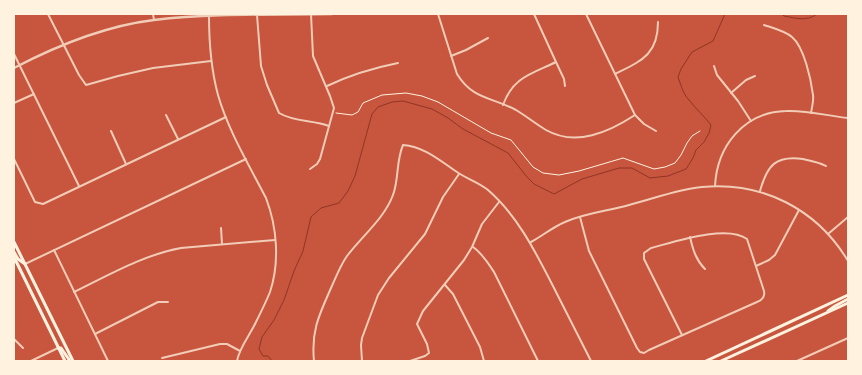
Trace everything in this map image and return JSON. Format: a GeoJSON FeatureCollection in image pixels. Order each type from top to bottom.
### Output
{"type":"FeatureCollection","features":[{"type":"Feature","properties":{"kind":"main road"},"geometry":{"type":"LineString","coordinates":[[14,242],[73,361]]}},
{"type":"Feature","properties":{"kind":"main road"},"geometry":{"type":"LineString","coordinates":[[14,252],[18,260],[25,264]]}},
{"type":"Feature","properties":{"kind":"main road"},"geometry":{"type":"LineString","coordinates":[[14,257],[65,361]]}},
{"type":"Feature","properties":{"kind":"main road"},"geometry":{"type":"LineString","coordinates":[[706,361],[848,295]]}},
{"type":"Feature","properties":{"kind":"main road"},"geometry":{"type":"LineString","coordinates":[[823,314],[848,300]]}},
{"type":"Feature","properties":{"kind":"main road"},"geometry":{"type":"LineString","coordinates":[[721,361],[848,303]]}},
{"type":"Feature","properties":{"kind":"main road"},"geometry":{"type":"LineString","coordinates":[[58,348],[63,350],[70,361]]}},
{"type":"Feature","properties":{"kind":"street"},"geometry":{"type":"LineString","coordinates":[[48,14],[79,75],[86,85],[147,69],[211,62]]}},
{"type":"Feature","properties":{"kind":"street"},"geometry":{"type":"LineString","coordinates":[[153,14],[154,20]]}},
{"type":"Feature","properties":{"kind":"street"},"geometry":{"type":"LineString","coordinates":[[310,169],[317,164],[320,159],[333,113],[333,103],[313,56],[311,14]]}},
{"type":"Feature","properties":{"kind":"street"},"geometry":{"type":"LineString","coordinates":[[14,68],[63,44],[104,31],[154,20],[209,16],[332,14]]}},
{"type":"Feature","properties":{"kind":"street"},"geometry":{"type":"LineString","coordinates":[[438,14],[457,74],[468,89],[477,95],[515,110],[551,133],[559,136],[574,138],[594,136],[635,115]]}},
{"type":"Feature","properties":{"kind":"street"},"geometry":{"type":"LineString","coordinates":[[534,14],[564,79],[565,86]]}},
{"type":"Feature","properties":{"kind":"street"},"geometry":{"type":"LineString","coordinates":[[586,14],[635,115],[644,124],[656,131]]}},
{"type":"Feature","properties":{"kind":"street"},"geometry":{"type":"LineString","coordinates":[[257,15],[261,66],[279,113],[301,120],[329,126]]}},
{"type":"Feature","properties":{"kind":"street"},"geometry":{"type":"LineString","coordinates":[[209,16],[211,62],[218,95],[226,117],[270,210],[275,240],[276,262],[270,291],[240,351],[237,361]]}},
{"type":"Feature","properties":{"kind":"street"},"geometry":{"type":"LineString","coordinates":[[615,74],[642,60],[648,55],[656,40],[658,22]]}},
{"type":"Feature","properties":{"kind":"street"},"geometry":{"type":"LineString","coordinates":[[764,24],[786,33],[793,38],[799,46],[804,56],[813,96],[811,113]]}},
{"type":"Feature","properties":{"kind":"street"},"geometry":{"type":"LineString","coordinates":[[451,56],[488,38]]}},
{"type":"Feature","properties":{"kind":"street"},"geometry":{"type":"LineString","coordinates":[[14,54],[79,186]]}},
{"type":"Feature","properties":{"kind":"street"},"geometry":{"type":"LineString","coordinates":[[503,105],[511,88],[522,78],[556,62]]}},
{"type":"Feature","properties":{"kind":"street"},"geometry":{"type":"LineString","coordinates":[[327,86],[365,70],[398,63]]}},
{"type":"Feature","properties":{"kind":"street"},"geometry":{"type":"LineString","coordinates":[[714,66],[717,75],[751,121]]}},
{"type":"Feature","properties":{"kind":"street"},"geometry":{"type":"LineString","coordinates":[[731,93],[746,80],[755,76]]}},
{"type":"Feature","properties":{"kind":"street"},"geometry":{"type":"LineString","coordinates":[[14,103],[34,94]]}},
{"type":"Feature","properties":{"kind":"street"},"geometry":{"type":"LineString","coordinates":[[715,186],[719,162],[725,148],[734,135],[751,121],[777,111],[796,111],[848,118]]}},
{"type":"Feature","properties":{"kind":"street"},"geometry":{"type":"LineString","coordinates":[[166,115],[178,139]]}},
{"type":"Feature","properties":{"kind":"street"},"geometry":{"type":"LineString","coordinates":[[14,159],[35,202],[43,204],[226,117]]}},
{"type":"Feature","properties":{"kind":"street"},"geometry":{"type":"LineString","coordinates":[[111,131],[126,164]]}},
{"type":"Feature","properties":{"kind":"street"},"geometry":{"type":"LineString","coordinates":[[314,361],[314,337],[318,318],[339,268],[385,210],[393,195],[397,179],[399,157],[403,145],[419,148],[429,152],[459,174],[478,183],[500,202],[531,242],[591,361]]}},
{"type":"Feature","properties":{"kind":"street"},"geometry":{"type":"LineString","coordinates":[[760,191],[766,172],[773,164],[782,159],[793,158],[819,162],[826,166]]}},
{"type":"Feature","properties":{"kind":"street"},"geometry":{"type":"LineString","coordinates":[[25,264],[246,159]]}},
{"type":"Feature","properties":{"kind":"street"},"geometry":{"type":"LineString","coordinates":[[362,361],[362,338],[378,295],[389,278],[426,234],[443,197],[459,174]]}},
{"type":"Feature","properties":{"kind":"street"},"geometry":{"type":"LineString","coordinates":[[531,242],[559,225],[580,217],[686,190],[715,186],[735,187],[760,191],[799,210],[813,220],[828,234],[848,261]]}},
{"type":"Feature","properties":{"kind":"street"},"geometry":{"type":"LineString","coordinates":[[410,361],[425,356],[429,353],[429,348],[417,324],[423,311],[455,273],[472,247],[482,224],[500,202]]}},
{"type":"Feature","properties":{"kind":"street"},"geometry":{"type":"LineString","coordinates":[[756,266],[769,260],[774,255],[799,210]]}},
{"type":"Feature","properties":{"kind":"street"},"geometry":{"type":"LineString","coordinates":[[580,217],[589,251],[640,352],[644,352],[759,301],[763,298],[764,292],[749,241],[744,236],[714,233],[690,237],[651,248],[644,252],[644,258],[682,335]]}},
{"type":"Feature","properties":{"kind":"street"},"geometry":{"type":"LineString","coordinates":[[828,234],[848,217]]}},
{"type":"Feature","properties":{"kind":"street"},"geometry":{"type":"LineString","coordinates":[[221,228],[222,244]]}},
{"type":"Feature","properties":{"kind":"street"},"geometry":{"type":"LineString","coordinates":[[690,237],[698,262],[705,269]]}},
{"type":"Feature","properties":{"kind":"street"},"geometry":{"type":"LineString","coordinates":[[74,292],[155,254],[181,248],[275,240]]}},
{"type":"Feature","properties":{"kind":"street"},"geometry":{"type":"LineString","coordinates":[[472,247],[477,250],[494,272],[538,361]]}},
{"type":"Feature","properties":{"kind":"street"},"geometry":{"type":"LineString","coordinates":[[54,250],[108,361]]}},
{"type":"Feature","properties":{"kind":"street"},"geometry":{"type":"LineString","coordinates":[[445,285],[453,294],[480,347],[484,361]]}},
{"type":"Feature","properties":{"kind":"street"},"geometry":{"type":"LineString","coordinates":[[95,334],[158,302],[168,302]]}},
{"type":"Feature","properties":{"kind":"street"},"geometry":{"type":"LineString","coordinates":[[797,361],[848,338]]}},
{"type":"Feature","properties":{"kind":"street"},"geometry":{"type":"LineString","coordinates":[[14,339],[23,348]]}},
{"type":"Feature","properties":{"kind":"street"},"geometry":{"type":"LineString","coordinates":[[162,358],[220,344],[227,344],[240,351]]}},
{"type":"Feature","properties":{"kind":"street"},"geometry":{"type":"LineString","coordinates":[[31,361],[58,348]]}},
{"type":"Feature","properties":{"kind":"path"},"geometry":{"type":"LineString","coordinates":[[333,113],[352,115],[358,112],[363,104],[382,95],[406,93],[422,96],[438,102],[491,133],[511,140],[533,167],[544,173],[559,175],[579,171],[623,158],[654,169],[665,167],[675,163],[692,136],[700,131]]}},
{"type":"Feature","properties":{"kind":"waterway"},"geometry":{"type":"LineString","coordinates":[[272,361],[268,356],[263,356],[259,349],[262,337],[274,320],[284,300],[303,251],[311,217],[321,208],[339,203],[348,191],[355,176],[372,114],[378,107],[392,102],[403,101],[432,109],[463,129],[508,153],[534,184],[554,194],[582,179],[619,168],[632,168],[650,178],[668,176],[686,169],[696,150],[704,142],[709,133],[711,125],[687,98],[678,77],[681,69],[692,52],[713,41],[725,14]]}},
{"type":"Feature","properties":{"kind":"waterway"},"geometry":{"type":"LineString","coordinates":[[782,14],[784,16],[801,19],[809,18],[817,14]]}}]}
